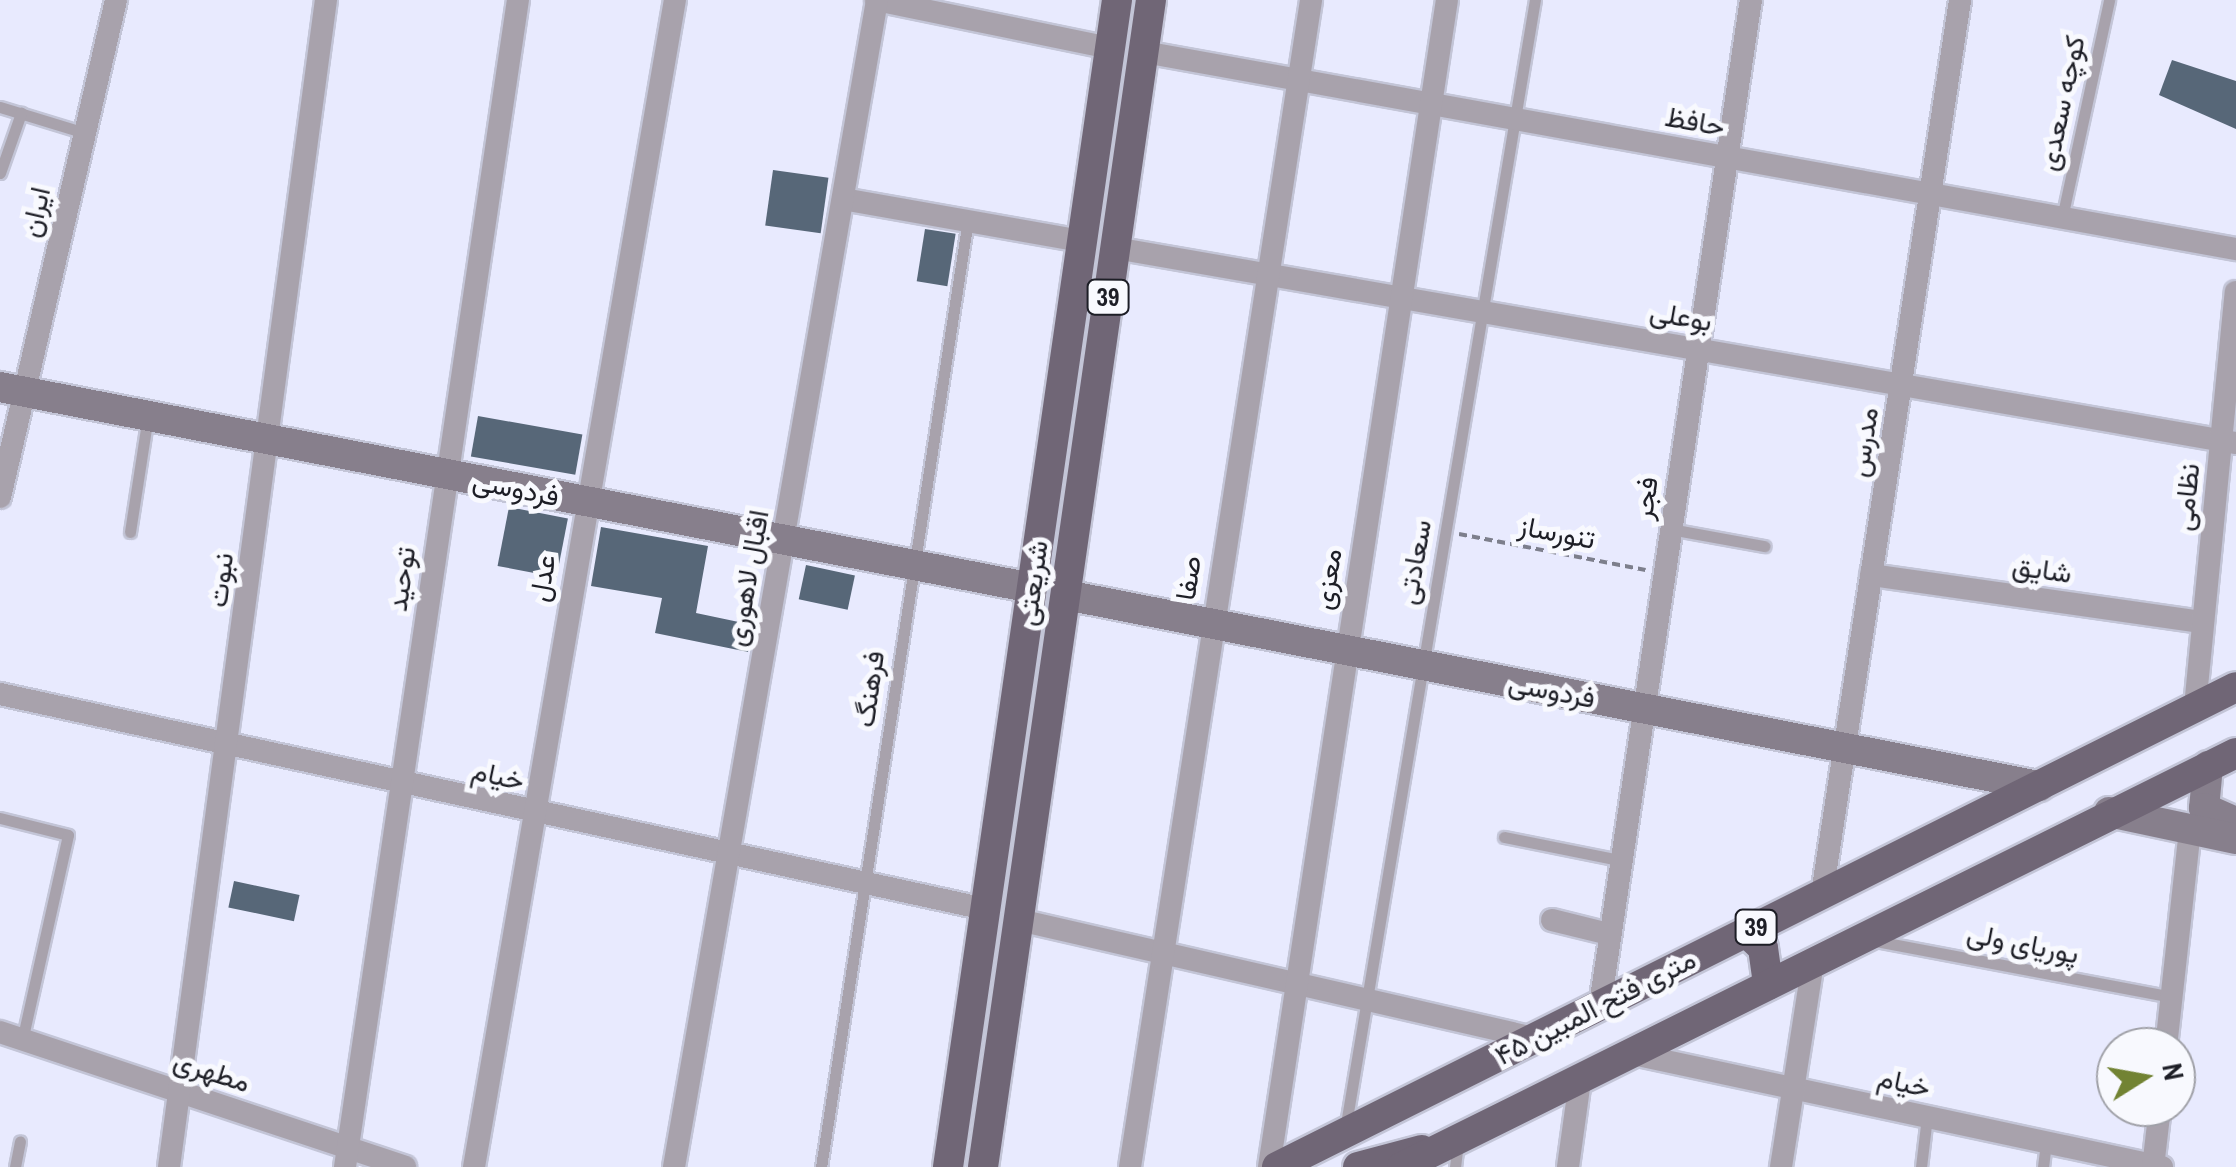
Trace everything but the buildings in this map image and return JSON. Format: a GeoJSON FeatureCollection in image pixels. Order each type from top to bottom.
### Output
{"type":"FeatureCollection","features":[{"type":"Feature","properties":{"kind":"main road","name":"شریعتی"},"geometry":{"type":"LineString","coordinates":[[948,1167],[1117,0]]}},
{"type":"Feature","properties":{"kind":"main road","name":"شریعتی"},"geometry":{"type":"LineString","coordinates":[[983,1167],[1151,0]]}},
{"type":"Feature","properties":{"kind":"main road","name":"فردوسی"},"geometry":{"type":"LineString","coordinates":[[12,389],[1032,588]]}},
{"type":"Feature","properties":{"kind":"main road"},"geometry":{"type":"LineString","coordinates":[[1032,588],[1066,595]]}},
{"type":"Feature","properties":{"kind":"main road","name":"فردوسی"},"geometry":{"type":"LineString","coordinates":[[1066,595],[2039,786]]}},
{"type":"Feature","properties":{"kind":"main road","name":"۴۵ متری فتح المبین"},"geometry":{"type":"LineString","coordinates":[[1273,1167],[2236,687]]}},
{"type":"Feature","properties":{"kind":"main road","name":"۴۵ متری فتح المبین"},"geometry":{"type":"LineString","coordinates":[[1402,1167],[1453,1150],[1633,1054],[2236,752]]}},
{"type":"Feature","properties":{"kind":"main road"},"geometry":{"type":"LineString","coordinates":[[2208,766],[2204,808],[2236,822]]}},
{"type":"Feature","properties":{"kind":"main road"},"geometry":{"type":"LineString","coordinates":[[2110,812],[2236,839]]}},
{"type":"Feature","properties":{"kind":"main road"},"geometry":{"type":"LineString","coordinates":[[1746,932],[1763,948],[1768,986]]}},
{"type":"Feature","properties":{"kind":"main road","name":"39"},"geometry":{"type":"LineString","coordinates":[[1316,1167],[1420,1095]]}},
{"type":"Feature","properties":{"kind":"main road","name":"39"},"geometry":{"type":"LineString","coordinates":[[1358,1167],[1453,1150]]}},
{"type":"Feature","properties":{"kind":"street","name":"ایران"},"geometry":{"type":"LineString","coordinates":[[0,496],[12,389],[85,132],[116,0]]}},
{"type":"Feature","properties":{"kind":"street","name":"نبوت"},"geometry":{"type":"LineString","coordinates":[[169,1167],[326,0]]}},
{"type":"Feature","properties":{"kind":"street","name":"توحید"},"geometry":{"type":"LineString","coordinates":[[346,1158],[518,0]]}},
{"type":"Feature","properties":{"kind":"street","name":"عدل"},"geometry":{"type":"LineString","coordinates":[[474,1167],[675,0]]}},
{"type":"Feature","properties":{"kind":"street"},"geometry":{"type":"LineString","coordinates":[[877,0],[1110,48]]}},
{"type":"Feature","properties":{"kind":"street","name":"اقبال لاهوری"},"geometry":{"type":"LineString","coordinates":[[674,1167],[877,0]]}},
{"type":"Feature","properties":{"kind":"street","name":"صفا"},"geometry":{"type":"LineString","coordinates":[[1130,1167],[1310,0]]}},
{"type":"Feature","properties":{"kind":"street","name":"معزی"},"geometry":{"type":"LineString","coordinates":[[1273,1167],[1296,981],[1447,0]]}},
{"type":"Feature","properties":{"kind":"street","name":"فجر"},"geometry":{"type":"LineString","coordinates":[[1600,1005],[1751,0]]}},
{"type":"Feature","properties":{"kind":"street","name":"مدرس"},"geometry":{"type":"LineString","coordinates":[[1822,894],[1960,0]]}},
{"type":"Feature","properties":{"kind":"street","name":"حافظ"},"geometry":{"type":"LineString","coordinates":[[1144,52],[2236,249]]}},
{"type":"Feature","properties":{"kind":"street"},"geometry":{"type":"LineString","coordinates":[[843,199],[1082,240]]}},
{"type":"Feature","properties":{"kind":"street","name":"بوعلی"},"geometry":{"type":"LineString","coordinates":[[1115,248],[2229,442]]}},
{"type":"Feature","properties":{"kind":"street","name":"نظامی"},"geometry":{"type":"LineString","coordinates":[[2195,707],[2229,442],[2236,292]]}},
{"type":"Feature","properties":{"kind":"street","name":"شایق"},"geometry":{"type":"LineString","coordinates":[[1871,575],[2203,622]]}},
{"type":"Feature","properties":{"kind":"street","name":"خیام"},"geometry":{"type":"LineString","coordinates":[[0,694],[728,856],[985,908]]}},
{"type":"Feature","properties":{"kind":"street"},"geometry":{"type":"LineString","coordinates":[[2168,1027],[2190,830]]}},
{"type":"Feature","properties":{"kind":"street"},"geometry":{"type":"LineString","coordinates":[[1019,920],[1534,1038]]}},
{"type":"Feature","properties":{"kind":"street"},"geometry":{"type":"LineString","coordinates":[[1552,920],[1608,934]]}},
{"type":"Feature","properties":{"kind":"street"},"geometry":{"type":"LineString","coordinates":[[1781,1167],[1813,963]]}},
{"type":"Feature","properties":{"kind":"street","name":"مطهری"},"geometry":{"type":"LineString","coordinates":[[11,1036],[179,1092],[346,1158],[405,1167]]}},
{"type":"Feature","properties":{"kind":"street","name":"خیام"},"geometry":{"type":"LineString","coordinates":[[1633,1054],[2156,1166]]}},
{"type":"Feature","properties":{"kind":"street"},"geometry":{"type":"LineString","coordinates":[[1568,1167],[1580,1081]]}},
{"type":"Feature","properties":{"kind":"street"},"geometry":{"type":"LineString","coordinates":[[2156,1166],[2159,1127]]}},
{"type":"Feature","properties":{"kind":"lane","name":"سعادتی"},"geometry":{"type":"LineString","coordinates":[[1344,1133],[1535,0]]}},
{"type":"Feature","properties":{"kind":"lane","name":"کوچه سعدی"},"geometry":{"type":"LineString","coordinates":[[2062,218],[2109,0]]}},
{"type":"Feature","properties":{"kind":"lane"},"geometry":{"type":"LineString","coordinates":[[0,107],[85,132]]}},
{"type":"Feature","properties":{"kind":"lane"},"geometry":{"type":"LineString","coordinates":[[0,172],[20,113]]}},
{"type":"Feature","properties":{"kind":"lane","name":"فرهنگ"},"geometry":{"type":"LineString","coordinates":[[821,1167],[968,220]]}},
{"type":"Feature","properties":{"kind":"lane"},"geometry":{"type":"LineString","coordinates":[[130,532],[148,416]]}},
{"type":"Feature","properties":{"kind":"lane"},"geometry":{"type":"LineString","coordinates":[[1670,529],[1764,546]]}},
{"type":"Feature","properties":{"kind":"lane"},"geometry":{"type":"LineString","coordinates":[[0,818],[68,835],[11,1036]]}},
{"type":"Feature","properties":{"kind":"lane"},"geometry":{"type":"LineString","coordinates":[[1504,837],[1620,860]]}},
{"type":"Feature","properties":{"kind":"lane","name":"پوریای ولی"},"geometry":{"type":"LineString","coordinates":[[1864,938],[2171,997]]}},
{"type":"Feature","properties":{"kind":"lane"},"geometry":{"type":"LineString","coordinates":[[1921,1167],[1927,1118]]}},
{"type":"Feature","properties":{"kind":"lane"},"geometry":{"type":"LineString","coordinates":[[15,1167],[20,1141]]}},
{"type":"Feature","properties":{"kind":"lane"},"geometry":{"type":"LineString","coordinates":[[2042,1167],[2046,1142]]}},
{"type":"Feature","properties":{"kind":"path","name":"تنورساز"},"geometry":{"type":"LineString","coordinates":[[1444,532],[1663,573]]}}]}
